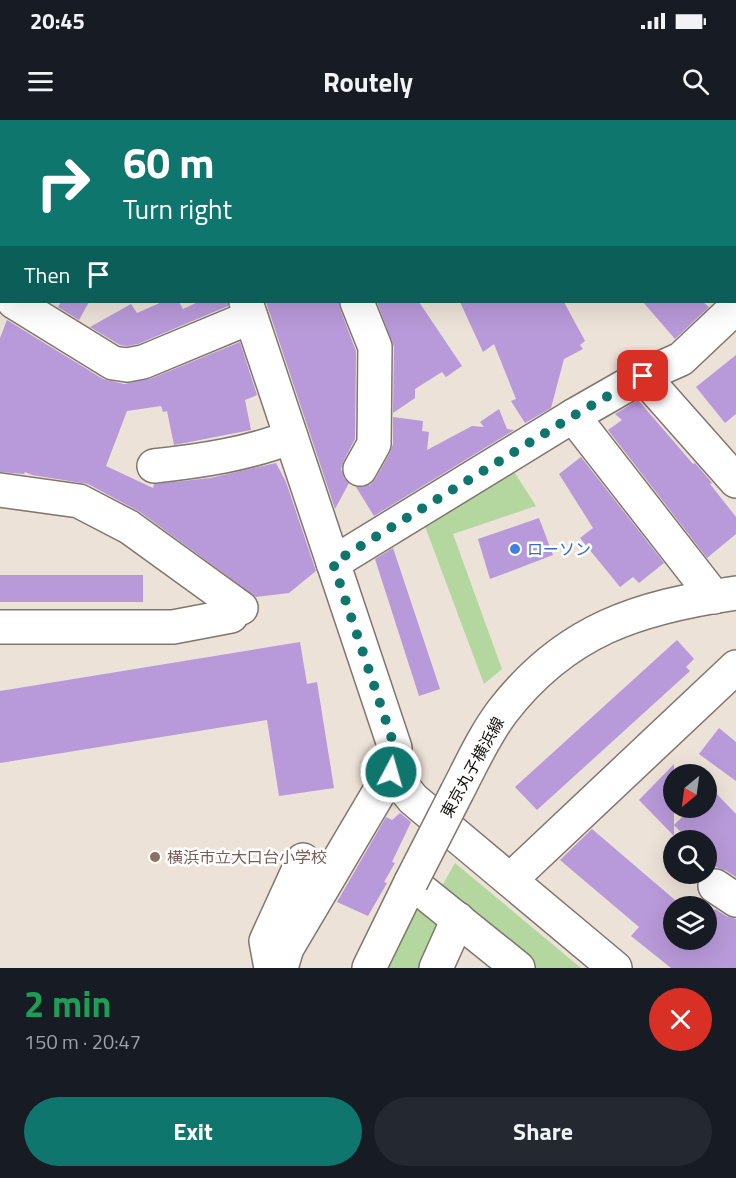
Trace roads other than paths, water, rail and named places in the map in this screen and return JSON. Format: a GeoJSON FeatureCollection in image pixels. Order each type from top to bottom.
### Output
{"type":"FeatureCollection","features":[{"type":"Feature","properties":{"kind":"street"},"geometry":{"type":"LineString","coordinates":[[16,303],[113,363],[127,365],[143,362],[248,309],[395,748],[391,772],[287,948],[281,968]]}},
{"type":"Feature","properties":{"kind":"street"},"geometry":{"type":"LineString","coordinates":[[357,303],[375,347],[374,444],[360,469]]}},
{"type":"Feature","properties":{"kind":"street"},"geometry":{"type":"LineString","coordinates":[[333,563],[573,416],[643,376],[681,359],[736,307]]}},
{"type":"Feature","properties":{"kind":"street"},"geometry":{"type":"LineString","coordinates":[[643,376],[736,481]]}},
{"type":"Feature","properties":{"kind":"street"},"geometry":{"type":"LineString","coordinates":[[573,416],[725,595]]}},
{"type":"Feature","properties":{"kind":"street"},"geometry":{"type":"LineString","coordinates":[[154,466],[207,459],[272,444],[291,437]]}},
{"type":"Feature","properties":{"kind":"street"},"geometry":{"type":"LineString","coordinates":[[0,490],[78,501],[129,527],[236,612],[173,627],[0,627]]}},
{"type":"Feature","properties":{"kind":"street","name":"東京丸子横浜線"},"geometry":{"type":"LineString","coordinates":[[369,968],[457,792],[502,712],[542,669],[588,636],[632,615],[660,607],[725,595]]}},
{"type":"Feature","properties":{"kind":"street"},"geometry":{"type":"LineString","coordinates":[[510,880],[736,667]]}},
{"type":"Feature","properties":{"kind":"street"},"geometry":{"type":"LineString","coordinates":[[391,772],[413,799],[615,968]]}},
{"type":"Feature","properties":{"kind":"street"},"geometry":{"type":"LineString","coordinates":[[271,968],[266,941],[303,860]]}},
{"type":"Feature","properties":{"kind":"street"},"geometry":{"type":"LineString","coordinates":[[411,882],[518,968]]}},
{"type":"Feature","properties":{"kind":"street"},"geometry":{"type":"LineString","coordinates":[[436,968],[458,919]]}},
{"type":"Feature","properties":{"kind":"place","name":"ローソン"},"geometry":{"type":"Point","coordinates":[515,549]}},
{"type":"Feature","properties":{"kind":"place","name":"横浜市立大口台小学校"},"geometry":{"type":"Point","coordinates":[155,857]}}]}
